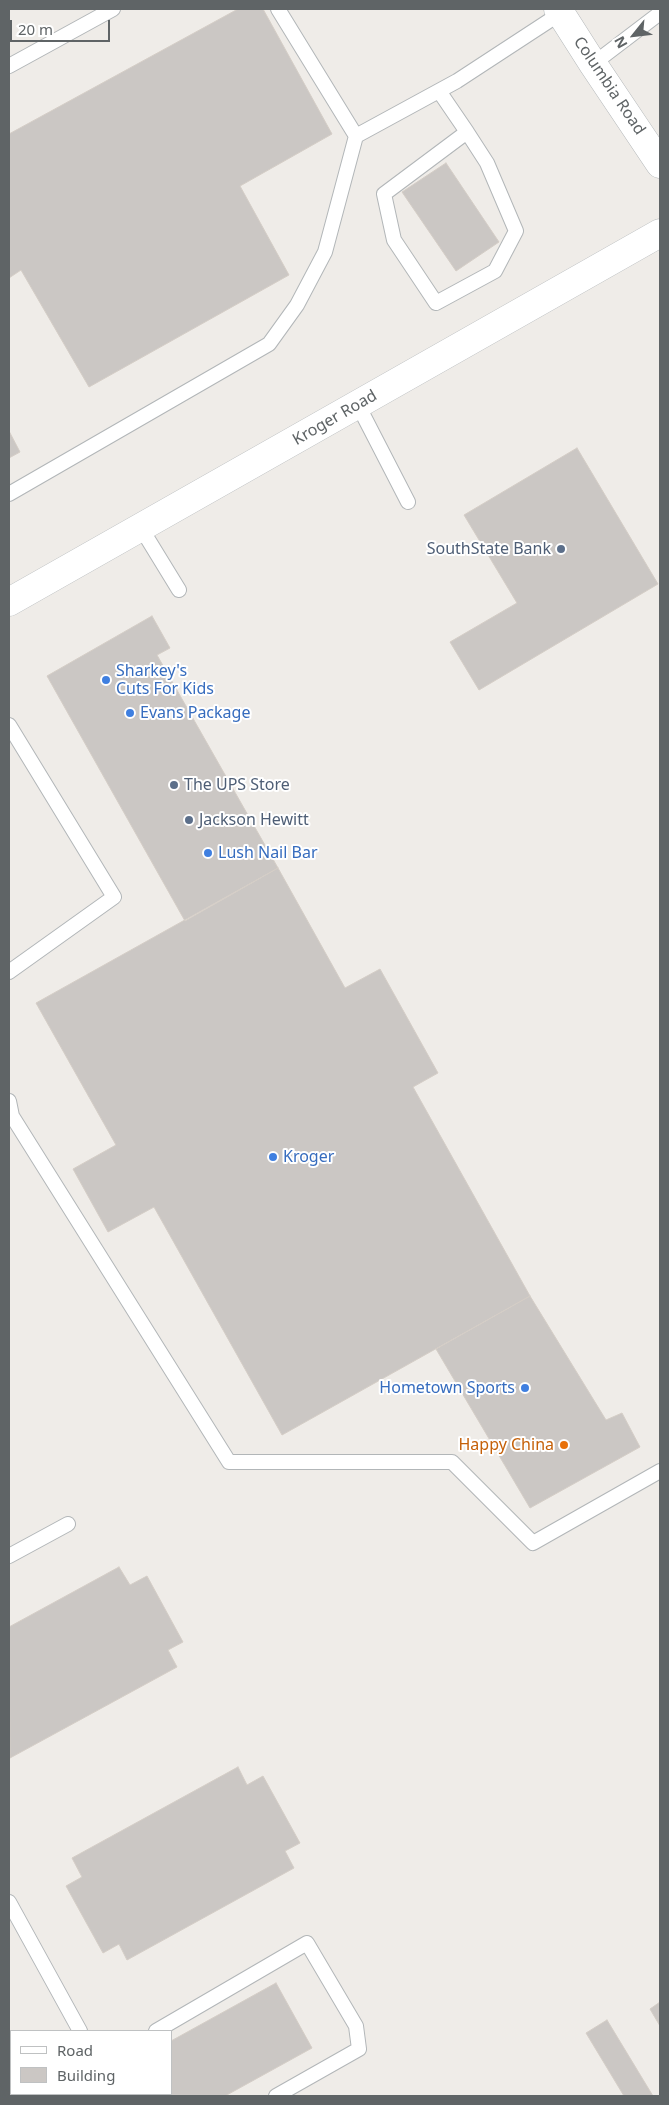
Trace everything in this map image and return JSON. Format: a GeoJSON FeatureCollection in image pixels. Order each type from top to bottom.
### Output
{"type":"FeatureCollection","features":[{"type":"Feature","properties":{"kind":"street","name":"Columbia Road"},"geometry":{"type":"LineString","coordinates":[[560,11],[592,64],[660,164]]}},
{"type":"Feature","properties":{"kind":"street","name":"Kroger Road"},"geometry":{"type":"LineString","coordinates":[[9,602],[660,233]]}},
{"type":"Feature","properties":{"kind":"lane"},"geometry":{"type":"LineString","coordinates":[[9,66],[113,9]]}},
{"type":"Feature","properties":{"kind":"lane"},"geometry":{"type":"LineString","coordinates":[[9,494],[269,344],[297,306],[325,252],[356,136],[278,9]]}},
{"type":"Feature","properties":{"kind":"lane"},"geometry":{"type":"LineString","coordinates":[[356,136],[439,91],[560,11]]}},
{"type":"Feature","properties":{"kind":"lane"},"geometry":{"type":"LineString","coordinates":[[592,64],[660,13]]}},
{"type":"Feature","properties":{"kind":"lane"},"geometry":{"type":"LineString","coordinates":[[439,91],[468,132],[487,163],[516,231],[495,271],[436,303],[394,240],[384,194],[468,132]]}},
{"type":"Feature","properties":{"kind":"lane"},"geometry":{"type":"LineString","coordinates":[[358,405],[408,502]]}},
{"type":"Feature","properties":{"kind":"lane"},"geometry":{"type":"LineString","coordinates":[[141,528],[179,590]]}},
{"type":"Feature","properties":{"kind":"lane"},"geometry":{"type":"LineString","coordinates":[[9,725],[114,896],[9,972]]}},
{"type":"Feature","properties":{"kind":"lane"},"geometry":{"type":"LineString","coordinates":[[9,1101],[12,1116],[230,1462],[452,1462],[533,1543],[660,1471]]}},
{"type":"Feature","properties":{"kind":"lane"},"geometry":{"type":"LineString","coordinates":[[9,1556],[68,1524]]}},
{"type":"Feature","properties":{"kind":"lane"},"geometry":{"type":"LineString","coordinates":[[9,1902],[79,2030]]}},
{"type":"Feature","properties":{"kind":"lane"},"geometry":{"type":"LineString","coordinates":[[158,2030],[307,1944],[356,2026],[360,2049],[276,2096]]}},
{"type":"Feature","properties":{"kind":"building"},"geometry":{"type":"Polygon","coordinates":[[[238,9],[263,9],[332,134],[240,186],[289,275],[89,387],[21,270],[9,278],[9,134],[238,9]]]}},
{"type":"Feature","properties":{"kind":"building"},"geometry":{"type":"Polygon","coordinates":[[[446,163],[499,242],[456,271],[402,192],[446,163]]]}},
{"type":"Feature","properties":{"kind":"building"},"geometry":{"type":"Polygon","coordinates":[[[9,431],[20,452],[9,458],[9,431]]]}},
{"type":"Feature","properties":{"kind":"building","name":"SouthState Bank"},"geometry":{"type":"Polygon","coordinates":[[[577,448],[658,584],[479,690],[450,642],[517,603],[464,515],[577,448]]]}},
{"type":"Feature","properties":{"kind":"building"},"geometry":{"type":"Polygon","coordinates":[[[152,616],[170,648],[157,655],[278,868],[185,921],[47,676],[152,616]]]}},
{"type":"Feature","properties":{"kind":"building","name":"Kroger"},"geometry":{"type":"Polygon","coordinates":[[[278,868],[345,988],[380,969],[438,1073],[413,1087],[530,1296],[282,1435],[154,1207],[108,1232],[73,1169],[116,1145],[36,1003],[278,868]]]}},
{"type":"Feature","properties":{"kind":"building"},"geometry":{"type":"Polygon","coordinates":[[[530,1296],[606,1420],[622,1413],[640,1447],[530,1508],[436,1349],[530,1296]]]}},
{"type":"Feature","properties":{"kind":"building"},"geometry":{"type":"Polygon","coordinates":[[[119,1567],[130,1585],[147,1576],[183,1642],[168,1650],[177,1667],[10,1758],[9,1627],[119,1567]]]}},
{"type":"Feature","properties":{"kind":"building"},"geometry":{"type":"Polygon","coordinates":[[[238,1767],[247,1785],[263,1776],[300,1843],[285,1851],[294,1868],[127,1960],[119,1944],[103,1953],[66,1886],[82,1877],[72,1858],[238,1767]]]}},
{"type":"Feature","properties":{"kind":"building"},"geometry":{"type":"Polygon","coordinates":[[[276,1983],[312,2048],[225,2096],[169,2096],[172,2095],[172,2040],[276,1983]]]}},
{"type":"Feature","properties":{"kind":"building"},"geometry":{"type":"Polygon","coordinates":[[[660,2002],[660,2026],[650,2009],[660,2002]]]}},
{"type":"Feature","properties":{"kind":"building"},"geometry":{"type":"Polygon","coordinates":[[[607,2020],[653,2096],[624,2096],[586,2033],[607,2020]]]}},
{"type":"Feature","properties":{"kind":"building"},"geometry":{"type":"Polygon","coordinates":[[[9,2030],[10,2095],[46,2096],[9,2096],[9,2030]]]}},
{"type":"Feature","properties":{"kind":"place","name":"SouthState Bank"},"geometry":{"type":"Point","coordinates":[561,549]}},
{"type":"Feature","properties":{"kind":"place","name":"Sharkey's Cuts For Kids"},"geometry":{"type":"Point","coordinates":[106,680]}},
{"type":"Feature","properties":{"kind":"place","name":"Evans Package"},"geometry":{"type":"Point","coordinates":[130,713]}},
{"type":"Feature","properties":{"kind":"place","name":"The UPS Store"},"geometry":{"type":"Point","coordinates":[174,785]}},
{"type":"Feature","properties":{"kind":"place","name":"Jackson Hewitt"},"geometry":{"type":"Point","coordinates":[189,820]}},
{"type":"Feature","properties":{"kind":"place","name":"Lush Nail Bar"},"geometry":{"type":"Point","coordinates":[208,853]}},
{"type":"Feature","properties":{"kind":"place","name":"Kroger"},"geometry":{"type":"Point","coordinates":[273,1157]}},
{"type":"Feature","properties":{"kind":"place","name":"Hometown Sports"},"geometry":{"type":"Point","coordinates":[525,1388]}},
{"type":"Feature","properties":{"kind":"place","name":"Happy China"},"geometry":{"type":"Point","coordinates":[564,1445]}}]}
